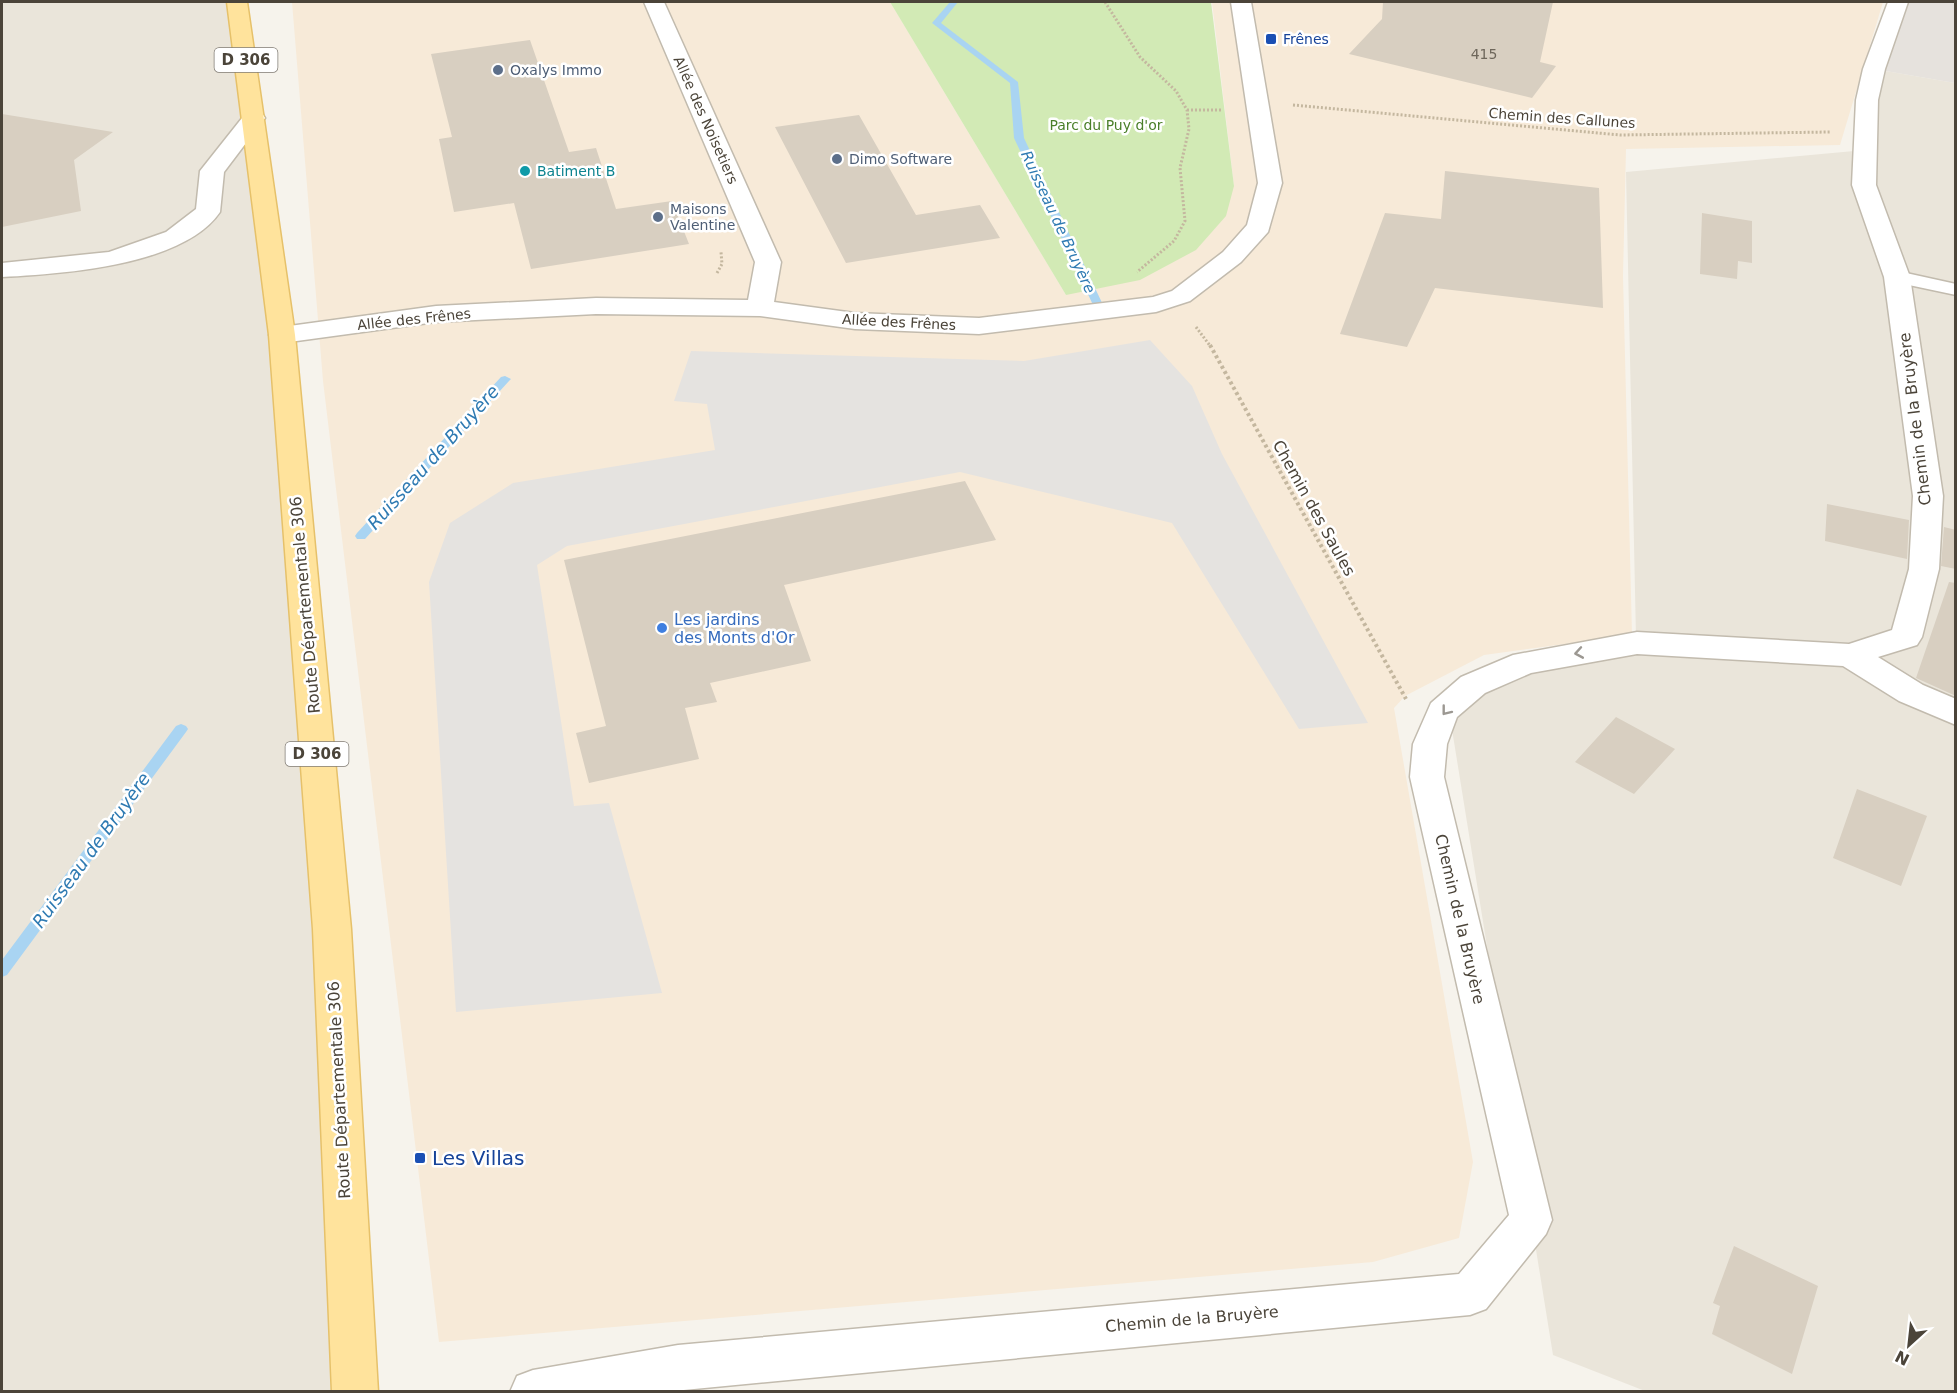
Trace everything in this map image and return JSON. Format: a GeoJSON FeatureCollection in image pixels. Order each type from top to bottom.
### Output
{"type":"FeatureCollection","features":[{"type":"Feature","properties":{"kind":"main road","name":"Route Départementale 306"},"geometry":{"type":"LineString","coordinates":[[237,2],[282,335],[332,929],[355,1392]]}},
{"type":"Feature","properties":{"kind":"street","name":"Allée des Noisetiers"},"geometry":{"type":"LineString","coordinates":[[654,2],[768,262],[760,308]]}},
{"type":"Feature","properties":{"kind":"street","name":"Allée des Frênes"},"geometry":{"type":"LineString","coordinates":[[282,335],[436,314],[596,306],[760,308],[855,321],[979,326],[1156,304],[1181,296],[1232,257],[1259,227],[1270,183],[1241,2]]}},
{"type":"Feature","properties":{"kind":"street","name":"Chemin de la Bruyère"},"geometry":{"type":"LineString","coordinates":[[533,1392],[678,1367],[1470,1294],[1531,1220],[1427,777],[1430,744],[1443,711],[1473,685],[1524,663],[1637,643],[1850,655],[1906,637],[1924,569],[1928,495],[1897,277],[1864,185],[1867,100],[1874,69],[1898,2]]}},
{"type":"Feature","properties":{"kind":"street"},"geometry":{"type":"LineString","coordinates":[[2,270],[113,259],[175,237],[208,212],[212,171],[254,118]]}},
{"type":"Feature","properties":{"kind":"street"},"geometry":{"type":"LineString","coordinates":[[1850,655],[1911,693],[1956,713]]}},
{"type":"Feature","properties":{"kind":"lane"},"geometry":{"type":"LineString","coordinates":[[1897,277],[1956,290]]}},
{"type":"Feature","properties":{"kind":"path","name":"Chemin des Saules"},"geometry":{"type":"LineString","coordinates":[[1105,2],[1140,57],[1176,91],[1187,111],[1189,129],[1180,168],[1185,220],[1174,241],[1157,257],[1116,287],[1128,295],[1189,318],[1209,344],[1430,744]]}},
{"type":"Feature","properties":{"kind":"path","name":"Chemin des Callunes"},"geometry":{"type":"LineString","coordinates":[[1260,110],[1298,105],[1620,135],[1799,131],[1864,134]]}},
{"type":"Feature","properties":{"kind":"path"},"geometry":{"type":"LineString","coordinates":[[710,277],[719,272],[722,264],[721,251]]}},
{"type":"Feature","properties":{"kind":"shaded area"},"geometry":{"type":"Polygon","coordinates":[[[2,2],[238,2],[258,144],[355,1391],[2,1392],[2,2]]]}},
{"type":"Feature","properties":{"kind":"shaded area"},"geometry":{"type":"Polygon","coordinates":[[[292,2],[890,2],[1066,295],[1234,186],[1212,2],[1883,2],[1840,145],[1626,149],[1623,276],[1632,635],[1484,655],[1405,696],[1394,708],[1473,1162],[1459,1238],[1373,1262],[439,1342],[323,381],[292,2]]]}},
{"type":"Feature","properties":{"kind":"shaded area"},"geometry":{"type":"Polygon","coordinates":[[[1890,2],[1955,2],[1955,83],[1874,69],[1890,2]]]}},
{"type":"Feature","properties":{"kind":"shaded area"},"geometry":{"type":"Polygon","coordinates":[[[1874,69],[1955,83],[1955,1391],[1645,1391],[1553,1355],[1450,717],[1525,658],[1636,637],[1626,172],[1865,150],[1874,69]]]}},
{"type":"Feature","properties":{"kind":"shaded area"},"geometry":{"type":"Polygon","coordinates":[[[1150,340],[1192,386],[1222,454],[1368,723],[1299,729],[1172,523],[960,472],[567,546],[537,565],[574,806],[609,803],[662,993],[456,1012],[429,582],[450,523],[513,483],[715,450],[707,404],[674,401],[691,351],[1024,361],[1150,340]]]}},
{"type":"Feature","properties":{"kind":"green space","name":"Parc du Puy d'or"},"geometry":{"type":"Polygon","coordinates":[[[890,2],[1211,2],[1234,186],[1226,216],[1196,250],[1140,280],[1066,295],[890,2]]]}},
{"type":"Feature","properties":{"kind":"building"},"geometry":{"type":"Polygon","coordinates":[[[1383,2],[1553,2],[1540,62],[1556,66],[1532,98],[1349,54],[1382,19],[1383,2]]]}},
{"type":"Feature","properties":{"kind":"building"},"geometry":{"type":"Polygon","coordinates":[[[530,40],[569,152],[596,148],[616,209],[672,201],[689,244],[531,269],[514,203],[454,212],[439,139],[452,137],[431,54],[530,40]]]}},
{"type":"Feature","properties":{"kind":"building"},"geometry":{"type":"Polygon","coordinates":[[[2,114],[113,132],[74,160],[81,211],[2,227],[2,114]]]}},
{"type":"Feature","properties":{"kind":"building","name":"Dimo Software"},"geometry":{"type":"Polygon","coordinates":[[[859,115],[916,215],[980,205],[1000,238],[846,263],[775,127],[859,115]]]}},
{"type":"Feature","properties":{"kind":"building"},"geometry":{"type":"Polygon","coordinates":[[[1445,171],[1599,188],[1603,308],[1435,288],[1407,347],[1340,334],[1385,213],[1441,219],[1445,171]]]}},
{"type":"Feature","properties":{"kind":"building"},"geometry":{"type":"Polygon","coordinates":[[[1702,213],[1752,221],[1752,263],[1738,261],[1737,279],[1700,274],[1702,213]]]}},
{"type":"Feature","properties":{"kind":"building"},"geometry":{"type":"Polygon","coordinates":[[[965,481],[996,540],[784,585],[811,661],[710,683],[717,702],[685,708],[699,759],[589,783],[576,733],[606,726],[564,560],[965,481]]]}},
{"type":"Feature","properties":{"kind":"building"},"geometry":{"type":"Polygon","coordinates":[[[1827,504],[1909,520],[1907,559],[1825,541],[1827,504]]]}},
{"type":"Feature","properties":{"kind":"building"},"geometry":{"type":"Polygon","coordinates":[[[1944,527],[1956,530],[1956,569],[1941,566],[1944,527]]]}},
{"type":"Feature","properties":{"kind":"building"},"geometry":{"type":"Polygon","coordinates":[[[1949,582],[1956,583],[1956,696],[1916,678],[1949,582]]]}},
{"type":"Feature","properties":{"kind":"building"},"geometry":{"type":"Polygon","coordinates":[[[1616,717],[1675,749],[1634,794],[1575,762],[1616,717]]]}},
{"type":"Feature","properties":{"kind":"building"},"geometry":{"type":"Polygon","coordinates":[[[1857,789],[1927,816],[1901,886],[1833,858],[1857,789]]]}},
{"type":"Feature","properties":{"kind":"building"},"geometry":{"type":"Polygon","coordinates":[[[1734,1246],[1818,1286],[1792,1374],[1712,1334],[1720,1306],[1713,1303],[1734,1246]]]}},
{"type":"Feature","properties":{"kind":"waterway","name":"Ruisseau de Bruyère"},"geometry":{"type":"LineString","coordinates":[[954,2],[936,23],[1014,82],[1019,138],[1099,307]]}},
{"type":"Feature","properties":{"kind":"waterway","name":"Ruisseau de Bruyère"},"geometry":{"type":"LineString","coordinates":[[361,536],[505,379]]}},
{"type":"Feature","properties":{"kind":"waterway","name":"Ruisseau de Bruyère"},"geometry":{"type":"LineString","coordinates":[[2,971],[181,729]]}},
{"type":"Feature","properties":{"kind":"place","name":"Frênes"},"geometry":{"type":"Point","coordinates":[1271,39]}},
{"type":"Feature","properties":{"kind":"place","name":"Oxalys Immo"},"geometry":{"type":"Point","coordinates":[498,70]}},
{"type":"Feature","properties":{"kind":"place","name":"Dimo Software"},"geometry":{"type":"Point","coordinates":[837,159]}},
{"type":"Feature","properties":{"kind":"place","name":"Batiment B"},"geometry":{"type":"Point","coordinates":[525,171]}},
{"type":"Feature","properties":{"kind":"place","name":"Maisons Valentine"},"geometry":{"type":"Point","coordinates":[658,217]}},
{"type":"Feature","properties":{"kind":"place","name":"Les jardins des Monts d'Or"},"geometry":{"type":"Point","coordinates":[662,628]}},
{"type":"Feature","properties":{"kind":"place","name":"Les Villas"},"geometry":{"type":"Point","coordinates":[420,1158]}}]}
